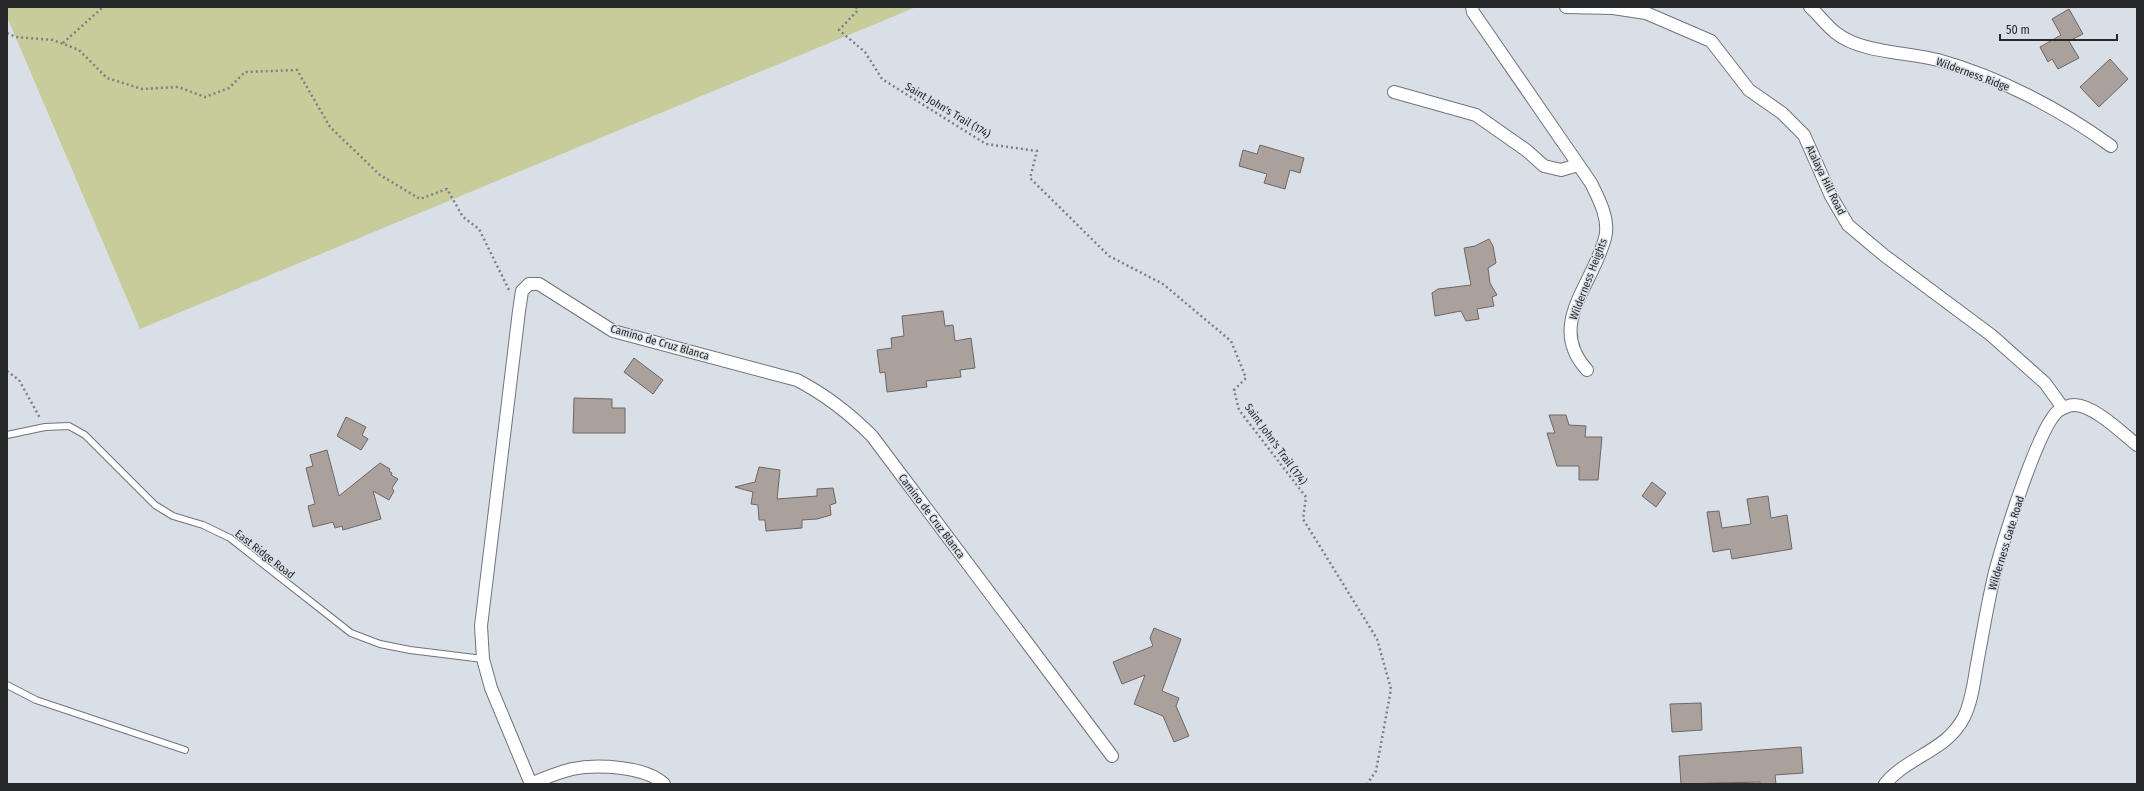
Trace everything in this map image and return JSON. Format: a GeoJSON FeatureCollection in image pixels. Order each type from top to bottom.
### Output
{"type":"FeatureCollection","features":[{"type":"Feature","properties":{"kind":"street","name":"Wilderness Heights"},"geometry":{"type":"LineString","coordinates":[[1472,7],[1473,12],[1591,183],[1601,203],[1606,222],[1606,238],[1576,306],[1569,338],[1576,359],[1587,370]]}},
{"type":"Feature","properties":{"kind":"street","name":"Atalaya Hill Road"},"geometry":{"type":"LineString","coordinates":[[1566,7],[1613,8],[1646,13],[1711,41],[1749,90],[1782,113],[1804,135],[1831,196],[1848,225],[1885,256],[1991,335],[2045,383],[2063,408]]}},
{"type":"Feature","properties":{"kind":"street","name":"Wilderness Ridge"},"geometry":{"type":"LineString","coordinates":[[1810,7],[1837,33],[1856,43],[1887,51],[1937,60],[2001,83],[2081,124],[2111,146]]}},
{"type":"Feature","properties":{"kind":"street"},"geometry":{"type":"LineString","coordinates":[[1394,92],[1476,115],[1526,150],[1544,166],[1561,170],[1578,165]]}},
{"type":"Feature","properties":{"kind":"street","name":"Camino de Cruz Blanca"},"geometry":{"type":"LineString","coordinates":[[531,784],[493,695],[483,658],[481,626],[519,311],[522,290],[529,284],[539,284],[613,331],[797,380],[822,393],[849,414],[872,436],[1112,756]]}},
{"type":"Feature","properties":{"kind":"street"},"geometry":{"type":"LineString","coordinates":[[2063,408],[2073,405],[2084,406],[2137,445]]}},
{"type":"Feature","properties":{"kind":"street","name":"Wilderness Gate Road"},"geometry":{"type":"LineString","coordinates":[[1885,784],[1907,764],[1944,742],[1955,732],[1965,715],[1973,686],[1996,569],[2038,441],[2052,418],[2063,408]]}},
{"type":"Feature","properties":{"kind":"street"},"geometry":{"type":"LineString","coordinates":[[531,784],[552,775],[574,769],[610,768],[642,771],[664,784]]}},
{"type":"Feature","properties":{"kind":"lane","name":"East Ridge Road"},"geometry":{"type":"LineString","coordinates":[[7,435],[45,427],[69,426],[85,435],[154,505],[173,516],[204,525],[230,538],[351,633],[380,644],[410,650],[483,658]]}},
{"type":"Feature","properties":{"kind":"lane"},"geometry":{"type":"LineString","coordinates":[[7,685],[36,700],[185,750]]}},
{"type":"Feature","properties":{"kind":"path"},"geometry":{"type":"LineString","coordinates":[[62,43],[103,7]]}},
{"type":"Feature","properties":{"kind":"path","name":"Saint John's Trail (174)"},"geometry":{"type":"LineString","coordinates":[[856,7],[858,10],[838,30],[864,52],[882,79],[986,144],[1037,151],[1030,178],[1109,256],[1163,284],[1231,341],[1246,378],[1234,390],[1240,410],[1306,497],[1303,519],[1377,639],[1391,689],[1376,771],[1367,784]]}},
{"type":"Feature","properties":{"kind":"path"},"geometry":{"type":"LineString","coordinates":[[7,33],[16,37],[53,40],[79,50],[107,78],[142,89],[178,87],[205,96],[229,88],[245,72],[298,70],[330,127],[380,176],[420,199],[447,189],[463,217],[479,229],[519,311]]}},
{"type":"Feature","properties":{"kind":"path"},"geometry":{"type":"LineString","coordinates":[[7,371],[19,380],[45,427]]}},
{"type":"Feature","properties":{"kind":"green space"},"geometry":{"type":"Polygon","coordinates":[[[7,7],[916,7],[140,329],[7,17],[7,7]]]}},
{"type":"Feature","properties":{"kind":"building"},"geometry":{"type":"Polygon","coordinates":[[[2069,9],[2083,34],[2069,41],[2079,58],[2058,69],[2052,59],[2048,62],[2040,47],[2061,35],[2052,19],[2069,9]]]}},
{"type":"Feature","properties":{"kind":"building"},"geometry":{"type":"Polygon","coordinates":[[[2110,59],[2128,79],[2099,107],[2080,87],[2110,59]]]}},
{"type":"Feature","properties":{"kind":"building"},"geometry":{"type":"Polygon","coordinates":[[[1260,145],[1304,158],[1300,173],[1290,170],[1285,189],[1264,183],[1267,174],[1239,166],[1243,150],[1257,154],[1260,145]]]}},
{"type":"Feature","properties":{"kind":"building"},"geometry":{"type":"Polygon","coordinates":[[[1489,239],[1493,246],[1496,263],[1488,268],[1490,283],[1497,295],[1492,297],[1494,306],[1477,309],[1479,319],[1466,321],[1461,311],[1435,316],[1432,293],[1438,289],[1471,285],[1464,248],[1475,246],[1489,239]]]}},
{"type":"Feature","properties":{"kind":"building"},"geometry":{"type":"Polygon","coordinates":[[[943,311],[945,326],[953,325],[955,341],[971,338],[975,368],[960,370],[961,377],[926,381],[927,387],[887,392],[885,372],[880,373],[877,350],[892,348],[891,338],[904,336],[902,316],[943,311]]]}},
{"type":"Feature","properties":{"kind":"building"},"geometry":{"type":"Polygon","coordinates":[[[634,358],[663,380],[653,394],[624,372],[634,358]]]}},
{"type":"Feature","properties":{"kind":"building"},"geometry":{"type":"Polygon","coordinates":[[[574,398],[612,399],[612,408],[625,408],[625,433],[573,433],[574,398]]]}},
{"type":"Feature","properties":{"kind":"building"},"geometry":{"type":"Polygon","coordinates":[[[1549,415],[1566,415],[1569,425],[1586,426],[1585,437],[1602,437],[1598,480],[1579,480],[1579,466],[1557,466],[1547,433],[1555,433],[1549,415]]]}},
{"type":"Feature","properties":{"kind":"building"},"geometry":{"type":"Polygon","coordinates":[[[346,417],[366,427],[362,435],[368,439],[361,450],[337,436],[346,417]]]}},
{"type":"Feature","properties":{"kind":"building"},"geometry":{"type":"Polygon","coordinates":[[[327,450],[339,496],[380,463],[390,469],[389,471],[392,473],[391,475],[398,479],[392,488],[394,491],[389,500],[373,491],[381,519],[343,530],[342,526],[335,528],[333,522],[313,527],[308,506],[315,504],[306,468],[313,466],[310,455],[327,450]]]}},
{"type":"Feature","properties":{"kind":"building"},"geometry":{"type":"Polygon","coordinates":[[[759,467],[780,470],[777,499],[817,496],[817,489],[833,488],[836,503],[830,505],[831,515],[817,519],[802,520],[802,528],[766,531],[765,520],[759,520],[758,505],[751,504],[753,492],[735,487],[755,482],[759,467]]]}},
{"type":"Feature","properties":{"kind":"building"},"geometry":{"type":"Polygon","coordinates":[[[1652,482],[1666,493],[1656,507],[1642,496],[1652,482]]]}},
{"type":"Feature","properties":{"kind":"building"},"geometry":{"type":"Polygon","coordinates":[[[1768,496],[1771,518],[1787,515],[1792,549],[1732,559],[1730,549],[1713,552],[1707,512],[1719,511],[1722,528],[1751,524],[1747,499],[1768,496]]]}},
{"type":"Feature","properties":{"kind":"building"},"geometry":{"type":"Polygon","coordinates":[[[1154,628],[1181,639],[1162,691],[1179,698],[1176,706],[1189,736],[1174,742],[1163,716],[1134,704],[1145,675],[1122,684],[1113,662],[1153,646],[1150,638],[1154,628]]]}},
{"type":"Feature","properties":{"kind":"building"},"geometry":{"type":"Polygon","coordinates":[[[1701,703],[1702,730],[1672,732],[1670,704],[1701,703]]]}},
{"type":"Feature","properties":{"kind":"building"},"geometry":{"type":"Polygon","coordinates":[[[1801,747],[1803,773],[1775,775],[1776,784],[1760,784],[1760,782],[1681,784],[1679,756],[1801,747]]]}}]}
